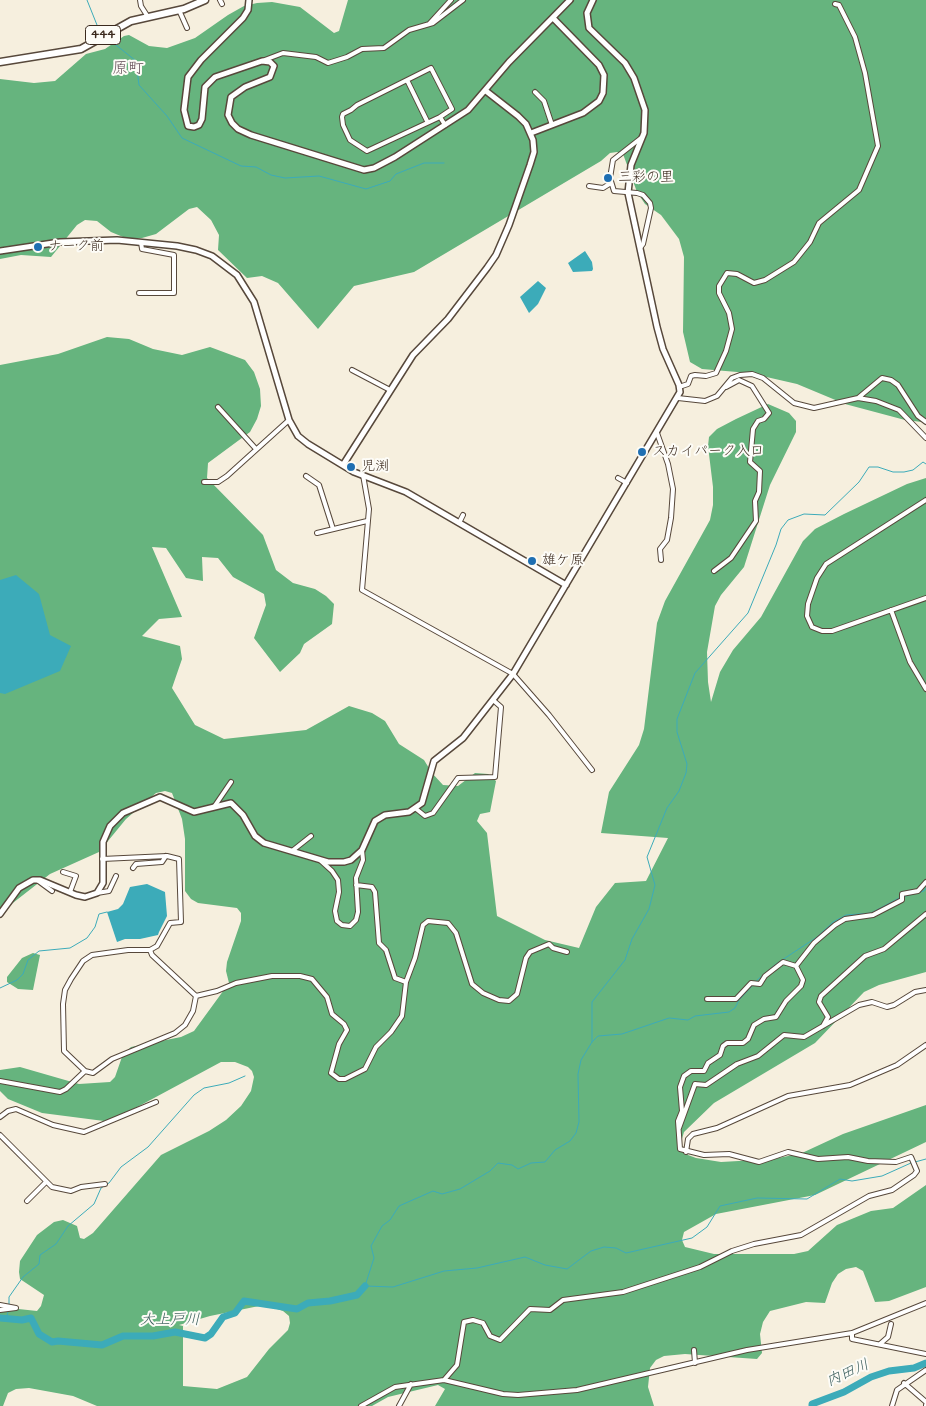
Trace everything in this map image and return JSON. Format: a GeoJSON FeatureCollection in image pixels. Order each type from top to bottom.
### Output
{"type":"FeatureCollection","features":[{"type":"Feature","properties":{"kind":"highway","name":"444"},"geometry":{"type":"LineString","coordinates":[[0,62],[81,49],[131,21],[179,10],[205,0]]}},
{"type":"Feature","properties":{"kind":"street"},"geometry":{"type":"LineString","coordinates":[[140,0],[141,6],[148,17]]}},
{"type":"Feature","properties":{"kind":"street"},"geometry":{"type":"LineString","coordinates":[[249,0],[248,10],[243,18],[201,60],[188,77],[184,110],[188,126],[194,127],[199,125],[202,120],[203,95],[209,82],[215,77],[283,53],[316,58],[328,63],[347,57],[362,49],[384,48],[404,33],[427,26],[463,0]]}},
{"type":"Feature","properties":{"kind":"street"},"geometry":{"type":"LineString","coordinates":[[427,26],[451,0]]}},
{"type":"Feature","properties":{"kind":"street"},"geometry":{"type":"LineString","coordinates":[[262,60],[270,62],[274,66],[270,77],[237,92],[231,97],[228,105],[228,115],[232,123],[238,129],[251,135],[364,170],[383,164],[468,110],[509,62],[554,19],[570,0]]}},
{"type":"Feature","properties":{"kind":"street"},"geometry":{"type":"LineString","coordinates":[[97,893],[103,883],[103,842],[110,826],[116,818],[132,808],[160,797],[194,812],[231,803],[243,815],[255,836],[264,843],[317,859],[344,862],[356,856],[362,850],[375,821],[385,815],[409,812],[416,808],[424,797],[434,761],[463,738],[513,674],[678,398],[679,387],[659,335],[628,193],[631,165],[643,137],[645,110],[634,78],[625,63],[589,28],[587,13],[593,0]]}},
{"type":"Feature","properties":{"kind":"street"},"geometry":{"type":"LineString","coordinates":[[679,387],[688,384],[691,376],[713,376],[726,351],[732,329],[729,313],[718,293],[719,286],[727,273],[737,274],[754,283],[765,280],[794,262],[810,242],[819,223],[859,190],[878,146],[865,73],[855,37],[839,5],[835,4]]}},
{"type":"Feature","properties":{"kind":"street"},"geometry":{"type":"LineString","coordinates":[[179,10],[186,28]]}},
{"type":"Feature","properties":{"kind":"street"},"geometry":{"type":"LineString","coordinates":[[532,133],[592,108],[599,102],[605,85],[604,75],[599,65],[554,19]]}},
{"type":"Feature","properties":{"kind":"street"},"geometry":{"type":"LineString","coordinates":[[431,68],[452,110],[440,117],[427,121],[367,151],[350,140],[343,126],[343,114],[431,68]]}},
{"type":"Feature","properties":{"kind":"street"},"geometry":{"type":"LineString","coordinates":[[408,80],[427,121]]}},
{"type":"Feature","properties":{"kind":"street"},"geometry":{"type":"LineString","coordinates":[[343,465],[413,355],[459,307],[496,255],[534,152],[532,133],[518,116],[486,91]]}},
{"type":"Feature","properties":{"kind":"street"},"geometry":{"type":"LineString","coordinates":[[535,92],[544,101],[552,126]]}},
{"type":"Feature","properties":{"kind":"street"},"geometry":{"type":"LineString","coordinates":[[440,117],[445,125]]}},
{"type":"Feature","properties":{"kind":"street"},"geometry":{"type":"LineString","coordinates":[[640,248],[643,244],[651,208],[643,195],[614,191],[611,183],[611,168],[613,160],[643,137]]}},
{"type":"Feature","properties":{"kind":"street"},"geometry":{"type":"LineString","coordinates":[[589,186],[603,188],[611,183]]}},
{"type":"Feature","properties":{"kind":"street"},"geometry":{"type":"LineString","coordinates":[[0,251],[20,247],[98,240],[141,242],[196,250],[212,256],[237,275],[247,288],[259,315],[288,420],[298,436],[343,465],[363,475],[395,486],[566,585]]}},
{"type":"Feature","properties":{"kind":"street"},"geometry":{"type":"LineString","coordinates":[[139,293],[174,293],[174,255],[142,249],[141,242]]}},
{"type":"Feature","properties":{"kind":"street"},"geometry":{"type":"LineString","coordinates":[[352,370],[390,390]]}},
{"type":"Feature","properties":{"kind":"street"},"geometry":{"type":"LineString","coordinates":[[678,398],[705,401],[717,396],[732,378],[740,374],[752,374],[763,378],[794,404],[804,407],[814,408],[858,398],[876,400],[899,410],[926,438]]}},
{"type":"Feature","properties":{"kind":"street"},"geometry":{"type":"LineString","coordinates":[[858,398],[882,378],[890,380],[898,385],[918,416],[926,422]]}},
{"type":"Feature","properties":{"kind":"street"},"geometry":{"type":"LineString","coordinates":[[714,571],[731,558],[756,521],[755,501],[759,492],[760,471],[750,462],[753,429],[758,421],[764,419],[769,413],[752,386],[739,380],[724,388]]}},
{"type":"Feature","properties":{"kind":"street"},"geometry":{"type":"LineString","coordinates":[[218,407],[256,449]]}},
{"type":"Feature","properties":{"kind":"street"},"geometry":{"type":"LineString","coordinates":[[204,482],[218,482],[288,420]]}},
{"type":"Feature","properties":{"kind":"street"},"geometry":{"type":"LineString","coordinates":[[657,433],[668,464],[673,489],[667,540],[660,548],[661,560]]}},
{"type":"Feature","properties":{"kind":"street"},"geometry":{"type":"LineString","coordinates":[[363,475],[369,509],[362,590],[513,674],[550,715],[592,770]]}},
{"type":"Feature","properties":{"kind":"street"},"geometry":{"type":"LineString","coordinates":[[306,476],[318,485],[333,529]]}},
{"type":"Feature","properties":{"kind":"street"},"geometry":{"type":"LineString","coordinates":[[618,478],[628,483]]}},
{"type":"Feature","properties":{"kind":"street"},"geometry":{"type":"LineString","coordinates":[[926,500],[826,564],[817,578],[808,604],[807,616],[812,627],[822,632],[832,631],[926,598]]}},
{"type":"Feature","properties":{"kind":"street"},"geometry":{"type":"LineString","coordinates":[[459,523],[463,515]]}},
{"type":"Feature","properties":{"kind":"street"},"geometry":{"type":"LineString","coordinates":[[316,533],[367,521]]}},
{"type":"Feature","properties":{"kind":"street"},"geometry":{"type":"LineString","coordinates":[[891,610],[910,662],[926,689]]}},
{"type":"Feature","properties":{"kind":"street"},"geometry":{"type":"LineString","coordinates":[[416,808],[425,816],[433,813],[458,778],[495,777],[501,707],[493,700]]}},
{"type":"Feature","properties":{"kind":"street"},"geometry":{"type":"LineString","coordinates":[[214,806],[231,782]]}},
{"type":"Feature","properties":{"kind":"street"},"geometry":{"type":"LineString","coordinates":[[292,851],[311,836]]}},
{"type":"Feature","properties":{"kind":"street"},"geometry":{"type":"LineString","coordinates":[[317,859],[332,871],[338,880],[336,918],[342,926],[350,926],[356,920],[358,912],[356,885],[363,860],[362,850]]}},
{"type":"Feature","properties":{"kind":"street"},"geometry":{"type":"LineString","coordinates":[[102,859],[166,856],[179,859],[181,922],[170,923],[156,946],[150,950],[128,950],[92,955],[83,961],[70,979],[65,990],[63,1004],[64,1050],[85,1071],[93,1073],[117,1056],[175,1033],[185,1025],[194,1011],[196,996]]}},
{"type":"Feature","properties":{"kind":"street"},"geometry":{"type":"LineString","coordinates":[[133,868],[136,864],[162,862],[166,856]]}},
{"type":"Feature","properties":{"kind":"street"},"geometry":{"type":"LineString","coordinates":[[64,872],[76,876],[70,892]]}},
{"type":"Feature","properties":{"kind":"street"},"geometry":{"type":"LineString","coordinates":[[0,914],[19,888],[26,882],[38,880],[85,896],[109,891],[116,876]]}},
{"type":"Feature","properties":{"kind":"street"},"geometry":{"type":"LineString","coordinates":[[38,880],[52,891]]}},
{"type":"Feature","properties":{"kind":"street"},"geometry":{"type":"LineString","coordinates":[[796,966],[814,943],[834,925],[845,918],[873,915],[902,900],[902,895],[918,891],[926,882]]}},
{"type":"Feature","properties":{"kind":"street"},"geometry":{"type":"LineString","coordinates":[[356,885],[372,887],[375,892],[379,943],[386,950],[395,978],[406,982]]}},
{"type":"Feature","properties":{"kind":"street"},"geometry":{"type":"LineString","coordinates":[[822,1028],[828,1017],[819,1002],[821,996],[865,956],[884,949],[926,914]]}},
{"type":"Feature","properties":{"kind":"street"},"geometry":{"type":"LineString","coordinates":[[196,996],[217,991],[236,983],[272,976],[300,976],[312,979],[327,998],[332,1014],[344,1024],[347,1030],[339,1044],[331,1073],[338,1079],[345,1079],[365,1070],[376,1047],[402,1016],[406,982],[415,958],[423,925],[428,921],[448,923],[456,933],[472,984],[483,993],[499,1000],[509,1001],[517,994],[526,958],[530,952],[549,944],[553,948],[567,952]]}},
{"type":"Feature","properties":{"kind":"street"},"geometry":{"type":"LineString","coordinates":[[150,950],[152,955],[196,996]]}},
{"type":"Feature","properties":{"kind":"street"},"geometry":{"type":"LineString","coordinates":[[707,998],[736,999],[752,983],[760,984],[765,976],[782,962],[796,966]]}},
{"type":"Feature","properties":{"kind":"street"},"geometry":{"type":"LineString","coordinates":[[444,1380],[457,1365],[464,1322],[473,1320],[483,1323],[490,1336],[500,1340],[530,1309],[550,1310],[563,1300],[624,1292],[700,1267],[739,1248],[801,1235],[869,1196],[899,1187],[914,1176],[916,1170],[911,1157],[896,1162],[848,1157],[818,1159],[788,1152],[758,1162],[729,1154],[704,1155],[680,1150],[678,1130],[682,1111],[680,1087],[684,1076],[691,1071],[704,1071],[708,1063],[720,1055],[723,1046],[727,1043],[743,1043],[748,1039],[754,1025],[776,1017],[786,1001],[801,986],[802,980],[796,966]]}},
{"type":"Feature","properties":{"kind":"street"},"geometry":{"type":"LineString","coordinates":[[678,1130],[695,1084],[706,1085],[737,1064],[758,1056],[784,1035],[804,1037],[860,1005],[872,1002],[886,1007],[894,1005],[915,992],[926,990]]}},
{"type":"Feature","properties":{"kind":"street"},"geometry":{"type":"LineString","coordinates":[[686,1152],[688,1139],[692,1134],[717,1128],[788,1096],[850,1085],[897,1065],[926,1045]]}},
{"type":"Feature","properties":{"kind":"street"},"geometry":{"type":"LineString","coordinates":[[0,1081],[60,1092],[66,1089],[85,1071]]}},
{"type":"Feature","properties":{"kind":"street"},"geometry":{"type":"LineString","coordinates":[[0,1117],[8,1111],[16,1109],[52,1125],[84,1132],[156,1102]]}},
{"type":"Feature","properties":{"kind":"street"},"geometry":{"type":"LineString","coordinates":[[0,1135],[52,1187],[63,1191],[106,1184]]}},
{"type":"Feature","properties":{"kind":"street"},"geometry":{"type":"LineString","coordinates":[[27,1201],[46,1182]]}},
{"type":"Feature","properties":{"kind":"street"},"geometry":{"type":"LineString","coordinates":[[361,1406],[396,1388],[444,1380],[503,1394],[535,1394],[609,1384],[748,1350],[852,1333],[926,1303]]}},
{"type":"Feature","properties":{"kind":"street"},"geometry":{"type":"LineString","coordinates":[[0,1305],[16,1306],[0,1310]]}},
{"type":"Feature","properties":{"kind":"street"},"geometry":{"type":"LineString","coordinates":[[880,1344],[888,1337],[890,1324]]}},
{"type":"Feature","properties":{"kind":"street"},"geometry":{"type":"LineString","coordinates":[[852,1333],[852,1339],[926,1354]]}},
{"type":"Feature","properties":{"kind":"street"},"geometry":{"type":"LineString","coordinates":[[694,1350],[695,1363]]}},
{"type":"Feature","properties":{"kind":"street"},"geometry":{"type":"LineString","coordinates":[[892,1406],[893,1397],[904,1383],[926,1370]]}},
{"type":"Feature","properties":{"kind":"street"},"geometry":{"type":"LineString","coordinates":[[904,1383],[926,1405]]}},
{"type":"Feature","properties":{"kind":"street"},"geometry":{"type":"LineString","coordinates":[[399,1406],[411,1384]]}},
{"type":"Feature","properties":{"kind":"green space"},"geometry":{"type":"Polygon","coordinates":[[[348,0],[926,0],[926,425],[922,422],[905,420],[845,404],[797,384],[749,373],[702,369],[690,362],[683,332],[684,257],[679,239],[661,215],[645,204],[637,192],[623,154],[617,152],[610,153],[601,161],[414,272],[354,286],[318,329],[278,283],[262,276],[247,278],[218,250],[219,235],[211,220],[197,207],[189,209],[156,234],[142,238],[128,239],[111,232],[97,221],[85,220],[77,225],[51,257],[21,255],[0,259],[0,79],[34,83],[55,81],[86,54],[105,49],[124,36],[129,35],[149,46],[167,48],[195,38],[228,15],[244,6],[257,3],[272,2],[300,7],[334,33],[339,31],[348,0]]]}},
{"type":"Feature","properties":{"kind":"green space"},"geometry":{"type":"Polygon","coordinates":[[[107,337],[129,339],[153,349],[182,355],[210,347],[245,360],[254,372],[260,389],[261,406],[257,419],[250,432],[208,463],[207,478],[263,535],[276,570],[293,583],[315,589],[334,604],[332,624],[304,644],[300,653],[280,672],[254,638],[266,605],[264,594],[233,577],[218,558],[202,557],[203,581],[186,578],[166,548],[152,547],[182,617],[159,619],[142,636],[180,646],[182,659],[172,688],[195,725],[224,739],[306,730],[349,706],[372,713],[385,721],[399,744],[424,760],[443,785],[458,786],[475,773],[488,774],[496,781],[490,812],[480,814],[477,821],[487,833],[497,916],[545,940],[579,948],[596,907],[615,883],[646,881],[668,838],[601,833],[609,792],[639,745],[644,729],[657,623],[665,601],[710,520],[713,505],[713,487],[708,446],[709,437],[717,429],[768,404],[789,413],[796,421],[796,432],[770,485],[744,567],[721,595],[715,606],[707,652],[711,702],[720,672],[733,650],[761,617],[803,541],[815,529],[844,514],[907,484],[926,478],[926,972],[879,985],[864,992],[815,1043],[714,1103],[684,1132],[681,1142],[683,1150],[688,1155],[696,1158],[721,1162],[774,1159],[802,1153],[843,1134],[926,1105],[926,1142],[815,1195],[716,1214],[684,1232],[682,1240],[685,1247],[714,1254],[794,1254],[808,1251],[837,1225],[871,1211],[893,1208],[926,1185],[926,1287],[889,1301],[875,1302],[863,1271],[856,1267],[846,1269],[838,1274],[832,1283],[825,1303],[806,1302],[770,1311],[763,1322],[760,1334],[762,1353],[757,1359],[685,1354],[664,1356],[656,1360],[650,1368],[648,1387],[654,1406],[435,1406],[445,1389],[438,1385],[388,1397],[372,1406],[97,1406],[73,1396],[29,1388],[16,1389],[8,1393],[3,1406],[0,1406],[0,1307],[37,1311],[41,1306],[44,1295],[20,1279],[19,1272],[20,1261],[37,1235],[54,1222],[63,1220],[77,1226],[80,1238],[84,1239],[93,1233],[161,1155],[209,1131],[226,1120],[241,1106],[251,1091],[254,1077],[248,1067],[235,1062],[221,1062],[128,1112],[104,1121],[42,1113],[8,1099],[0,1091],[0,1070],[20,1067],[79,1084],[110,1082],[115,1077],[123,1054],[131,1047],[181,1037],[194,1031],[229,983],[226,971],[227,962],[241,921],[241,913],[237,908],[198,903],[191,899],[185,891],[185,839],[182,819],[172,793],[165,791],[156,793],[126,819],[99,852],[50,874],[0,913],[0,365],[58,354],[107,337]],[[259,1306],[210,1316],[179,1325],[183,1326],[183,1386],[217,1389],[247,1377],[269,1349],[288,1330],[289,1316],[283,1311],[259,1306]]]}},
{"type":"Feature","properties":{"kind":"green space"},"geometry":{"type":"Polygon","coordinates":[[[33,953],[40,955],[33,990],[18,989],[7,982],[7,977],[22,958],[33,953]]]}},
{"type":"Feature","properties":{"kind":"water"},"geometry":{"type":"Polygon","coordinates":[[[585,251],[592,262],[592,271],[573,272],[568,263],[585,251]]]}},
{"type":"Feature","properties":{"kind":"water"},"geometry":{"type":"Polygon","coordinates":[[[538,281],[546,288],[538,304],[529,313],[520,297],[538,281]]]}},
{"type":"Feature","properties":{"kind":"water"},"geometry":{"type":"Polygon","coordinates":[[[16,575],[39,594],[50,635],[71,646],[60,671],[5,694],[0,693],[0,580],[16,575]]]}},
{"type":"Feature","properties":{"kind":"water"},"geometry":{"type":"Polygon","coordinates":[[[147,884],[165,892],[167,916],[158,935],[140,939],[125,939],[117,942],[107,912],[118,909],[123,904],[130,887],[147,884]]]}},
{"type":"Feature","properties":{"kind":"waterway"},"geometry":{"type":"LineString","coordinates":[[87,0],[99,30]]}},
{"type":"Feature","properties":{"kind":"waterway"},"geometry":{"type":"LineString","coordinates":[[105,41],[116,45],[136,61],[139,85],[167,116],[182,138],[241,166],[256,167],[271,175],[285,178],[319,176],[366,189],[390,181],[396,174],[424,163],[444,163]]}},
{"type":"Feature","properties":{"kind":"waterway"},"geometry":{"type":"LineString","coordinates":[[592,1042],[592,1002],[625,960],[632,939],[649,909],[655,885],[647,857],[667,808],[679,791],[686,773],[687,764],[677,732],[677,719],[695,673],[748,613],[781,529],[788,520],[804,514],[825,515],[859,482],[869,467],[878,467],[893,472],[904,472],[913,470],[923,462],[926,464]]}},
{"type":"Feature","properties":{"kind":"waterway"},"geometry":{"type":"LineString","coordinates":[[756,981],[776,964],[817,937],[833,922],[846,915],[871,913],[899,898],[924,891],[926,888]]}},
{"type":"Feature","properties":{"kind":"waterway"},"geometry":{"type":"LineString","coordinates":[[0,988],[17,980],[23,974],[28,960],[39,951],[70,948],[87,938],[95,927],[99,914],[107,912]]}},
{"type":"Feature","properties":{"kind":"waterway"},"geometry":{"type":"LineString","coordinates":[[754,984],[739,1000],[735,1008],[729,1012],[695,1016],[688,1020],[669,1018],[622,1034],[598,1036],[581,1060],[578,1074],[579,1122],[576,1133],[570,1141],[555,1150],[545,1162],[531,1163],[518,1169],[512,1165],[498,1163],[490,1171],[460,1189],[442,1194],[433,1191],[399,1206],[390,1220],[382,1226],[371,1246],[374,1258],[365,1286],[393,1287],[444,1271],[477,1268],[525,1257],[545,1265],[567,1269],[591,1251],[604,1247],[616,1248],[626,1253],[692,1238],[707,1227],[720,1206],[757,1198],[807,1199],[840,1179],[852,1181],[882,1176],[911,1163]]}},
{"type":"Feature","properties":{"kind":"waterway"},"geometry":{"type":"LineString","coordinates":[[9,1305],[9,1297],[23,1277],[39,1264],[40,1255],[56,1244],[68,1226],[94,1204],[101,1188],[109,1183],[121,1167],[148,1147],[194,1095],[204,1088],[229,1083],[245,1076]]}},
{"type":"Feature","properties":{"kind":"waterway"},"geometry":{"type":"LineString","coordinates":[[915,1162],[926,1159]]}},
{"type":"Feature","properties":{"kind":"waterway","name":"大上戸川"},"geometry":{"type":"LineString","coordinates":[[0,1318],[22,1320],[31,1318],[39,1334],[52,1342],[102,1345],[123,1336],[153,1336],[175,1332],[205,1338],[211,1334],[223,1317],[235,1313],[244,1301],[297,1309],[308,1303],[330,1301],[357,1295],[365,1286]]}},
{"type":"Feature","properties":{"kind":"waterway","name":"大上戸川"},"geometry":{"type":"LineString","coordinates":[[7,1317],[8,1311]]}},
{"type":"Feature","properties":{"kind":"waterway","name":"内田川"},"geometry":{"type":"LineString","coordinates":[[812,1406],[812,1404],[844,1392],[871,1377],[889,1371],[914,1368],[926,1363]]}},
{"type":"Feature","properties":{"kind":"place","name":"三彩の里"},"geometry":{"type":"Point","coordinates":[608,178]}},
{"type":"Feature","properties":{"kind":"place","name":"ナーク前"},"geometry":{"type":"Point","coordinates":[38,247]}},
{"type":"Feature","properties":{"kind":"place","name":"スカイパーク入口"},"geometry":{"type":"Point","coordinates":[642,452]}},
{"type":"Feature","properties":{"kind":"place","name":"児渕"},"geometry":{"type":"Point","coordinates":[351,467]}},
{"type":"Feature","properties":{"kind":"place","name":"雄ケ原"},"geometry":{"type":"Point","coordinates":[532,561]}},
{"type":"Feature","properties":{"kind":"district","name":"原町"},"geometry":{"type":"Point","coordinates":[128,70]}}]}
